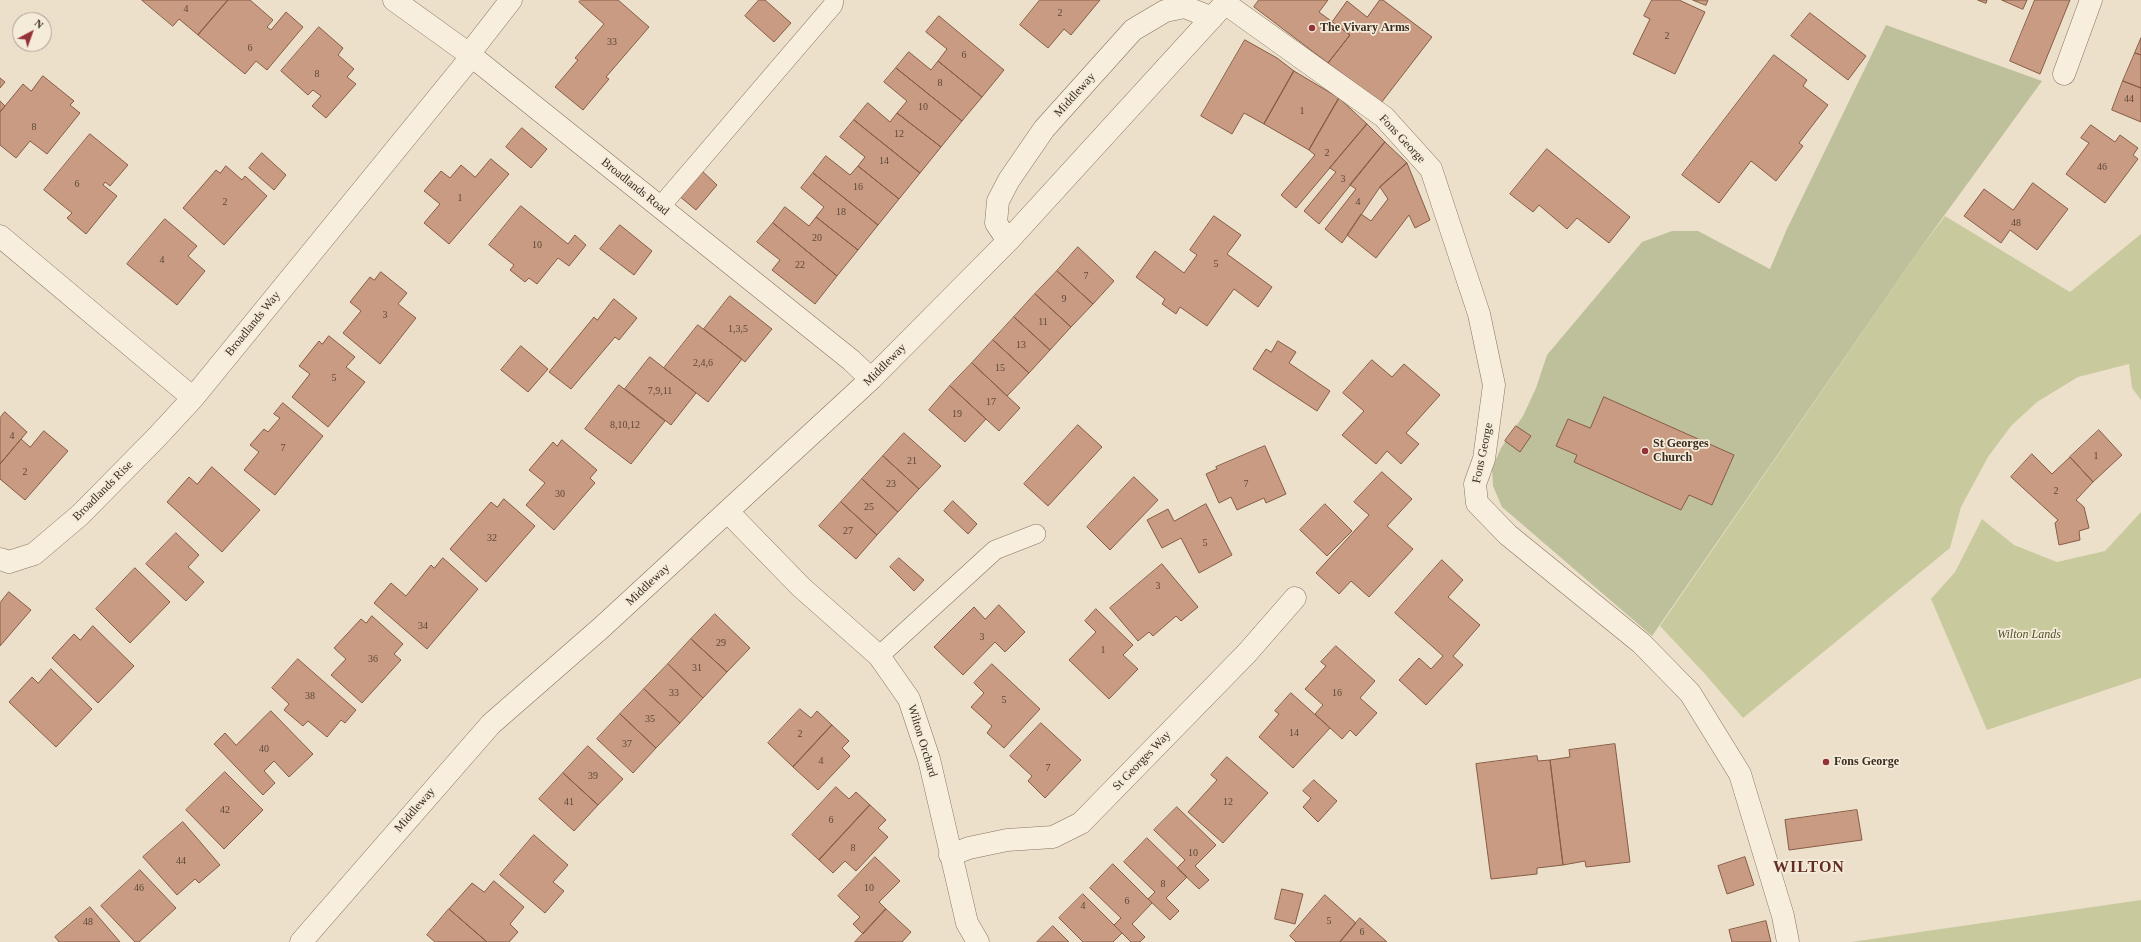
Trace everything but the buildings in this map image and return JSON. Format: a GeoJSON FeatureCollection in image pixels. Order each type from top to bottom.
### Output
{"type":"FeatureCollection","features":[{"type":"Feature","properties":{"kind":"street","name":"Broadlands Road"},"geometry":{"type":"LineString","coordinates":[[394,0],[471,55],[851,360],[871,380]]}},
{"type":"Feature","properties":{"kind":"street","name":"Broadlands Way"},"geometry":{"type":"LineString","coordinates":[[193,398],[471,55],[511,0]]}},
{"type":"Feature","properties":{"kind":"street"},"geometry":{"type":"LineString","coordinates":[[2064,74],[2091,0]]}},
{"type":"Feature","properties":{"kind":"street","name":"Middleway"},"geometry":{"type":"LineString","coordinates":[[1008,241],[996,223],[998,201],[1009,180],[1044,129],[1133,30],[1165,11],[1185,7],[1222,7]]}},
{"type":"Feature","properties":{"kind":"street","name":"Middleway"},"geometry":{"type":"LineString","coordinates":[[301,942],[491,724],[601,628],[871,380],[1008,241],[1222,7]]}},
{"type":"Feature","properties":{"kind":"street","name":"Fons George"},"geometry":{"type":"LineString","coordinates":[[1222,7],[1384,117],[1431,169],[1479,314],[1494,385],[1484,459],[1475,484],[1477,503],[1508,535],[1641,643],[1690,693],[1740,774],[1783,916],[1788,942]]}},
{"type":"Feature","properties":{"kind":"street"},"geometry":{"type":"LineString","coordinates":[[0,236],[193,398]]}},
{"type":"Feature","properties":{"kind":"street","name":"Broadlands Rise"},"geometry":{"type":"LineString","coordinates":[[0,559],[9,562],[34,554],[80,515],[193,398]]}},
{"type":"Feature","properties":{"kind":"street","name":"Wilton Orchard"},"geometry":{"type":"LineString","coordinates":[[728,512],[800,587],[879,656],[909,699],[929,759],[950,855],[967,923],[978,942]]}},
{"type":"Feature","properties":{"kind":"street","name":"St Georges Way"},"geometry":{"type":"LineString","coordinates":[[950,855],[969,848],[1008,840],[1053,837],[1081,823],[1247,653],[1295,598]]}},
{"type":"Feature","properties":{"kind":"lane"},"geometry":{"type":"LineString","coordinates":[[660,207],[833,5],[834,0]]}},
{"type":"Feature","properties":{"kind":"lane"},"geometry":{"type":"LineString","coordinates":[[879,656],[995,550],[1036,534]]}},
{"type":"Feature","properties":{"kind":"green space"},"geometry":{"type":"Polygon","coordinates":[[[1886,25],[2042,81],[1917,253],[1652,636],[1502,507],[1493,486],[1492,468],[1501,448],[1523,416],[1536,388],[1547,355],[1642,242],[1672,231],[1698,231],[1770,269],[1786,231],[1886,25]]]}},
{"type":"Feature","properties":{"kind":"green space"},"geometry":{"type":"Polygon","coordinates":[[[1945,216],[2070,292],[2141,234],[2141,400],[2132,388],[2129,364],[2078,377],[2037,402],[2011,426],[1988,457],[1961,507],[1950,548],[1743,718],[1660,626],[1917,253],[1945,216]]]}},
{"type":"Feature","properties":{"kind":"green space","name":"Wilton Lands"},"geometry":{"type":"Polygon","coordinates":[[[2141,512],[2141,678],[1987,730],[1931,599],[1955,572],[1982,519],[2014,545],[2057,562],[2105,551],[2141,512]]]}},
{"type":"Feature","properties":{"kind":"green space"},"geometry":{"type":"Polygon","coordinates":[[[2141,900],[2141,942],[1851,942],[2141,900]]]}},
{"type":"Feature","properties":{"kind":"place","name":"The Vivary Arms"},"geometry":{"type":"Point","coordinates":[1312,28]}},
{"type":"Feature","properties":{"kind":"place","name":"St Georges Church"},"geometry":{"type":"Point","coordinates":[1645,451]}},
{"type":"Feature","properties":{"kind":"place","name":"Fons George"},"geometry":{"type":"Point","coordinates":[1826,762]}},
{"type":"Feature","properties":{"kind":"district","name":"WILTON"},"geometry":{"type":"Point","coordinates":[1809,868]}}]}
